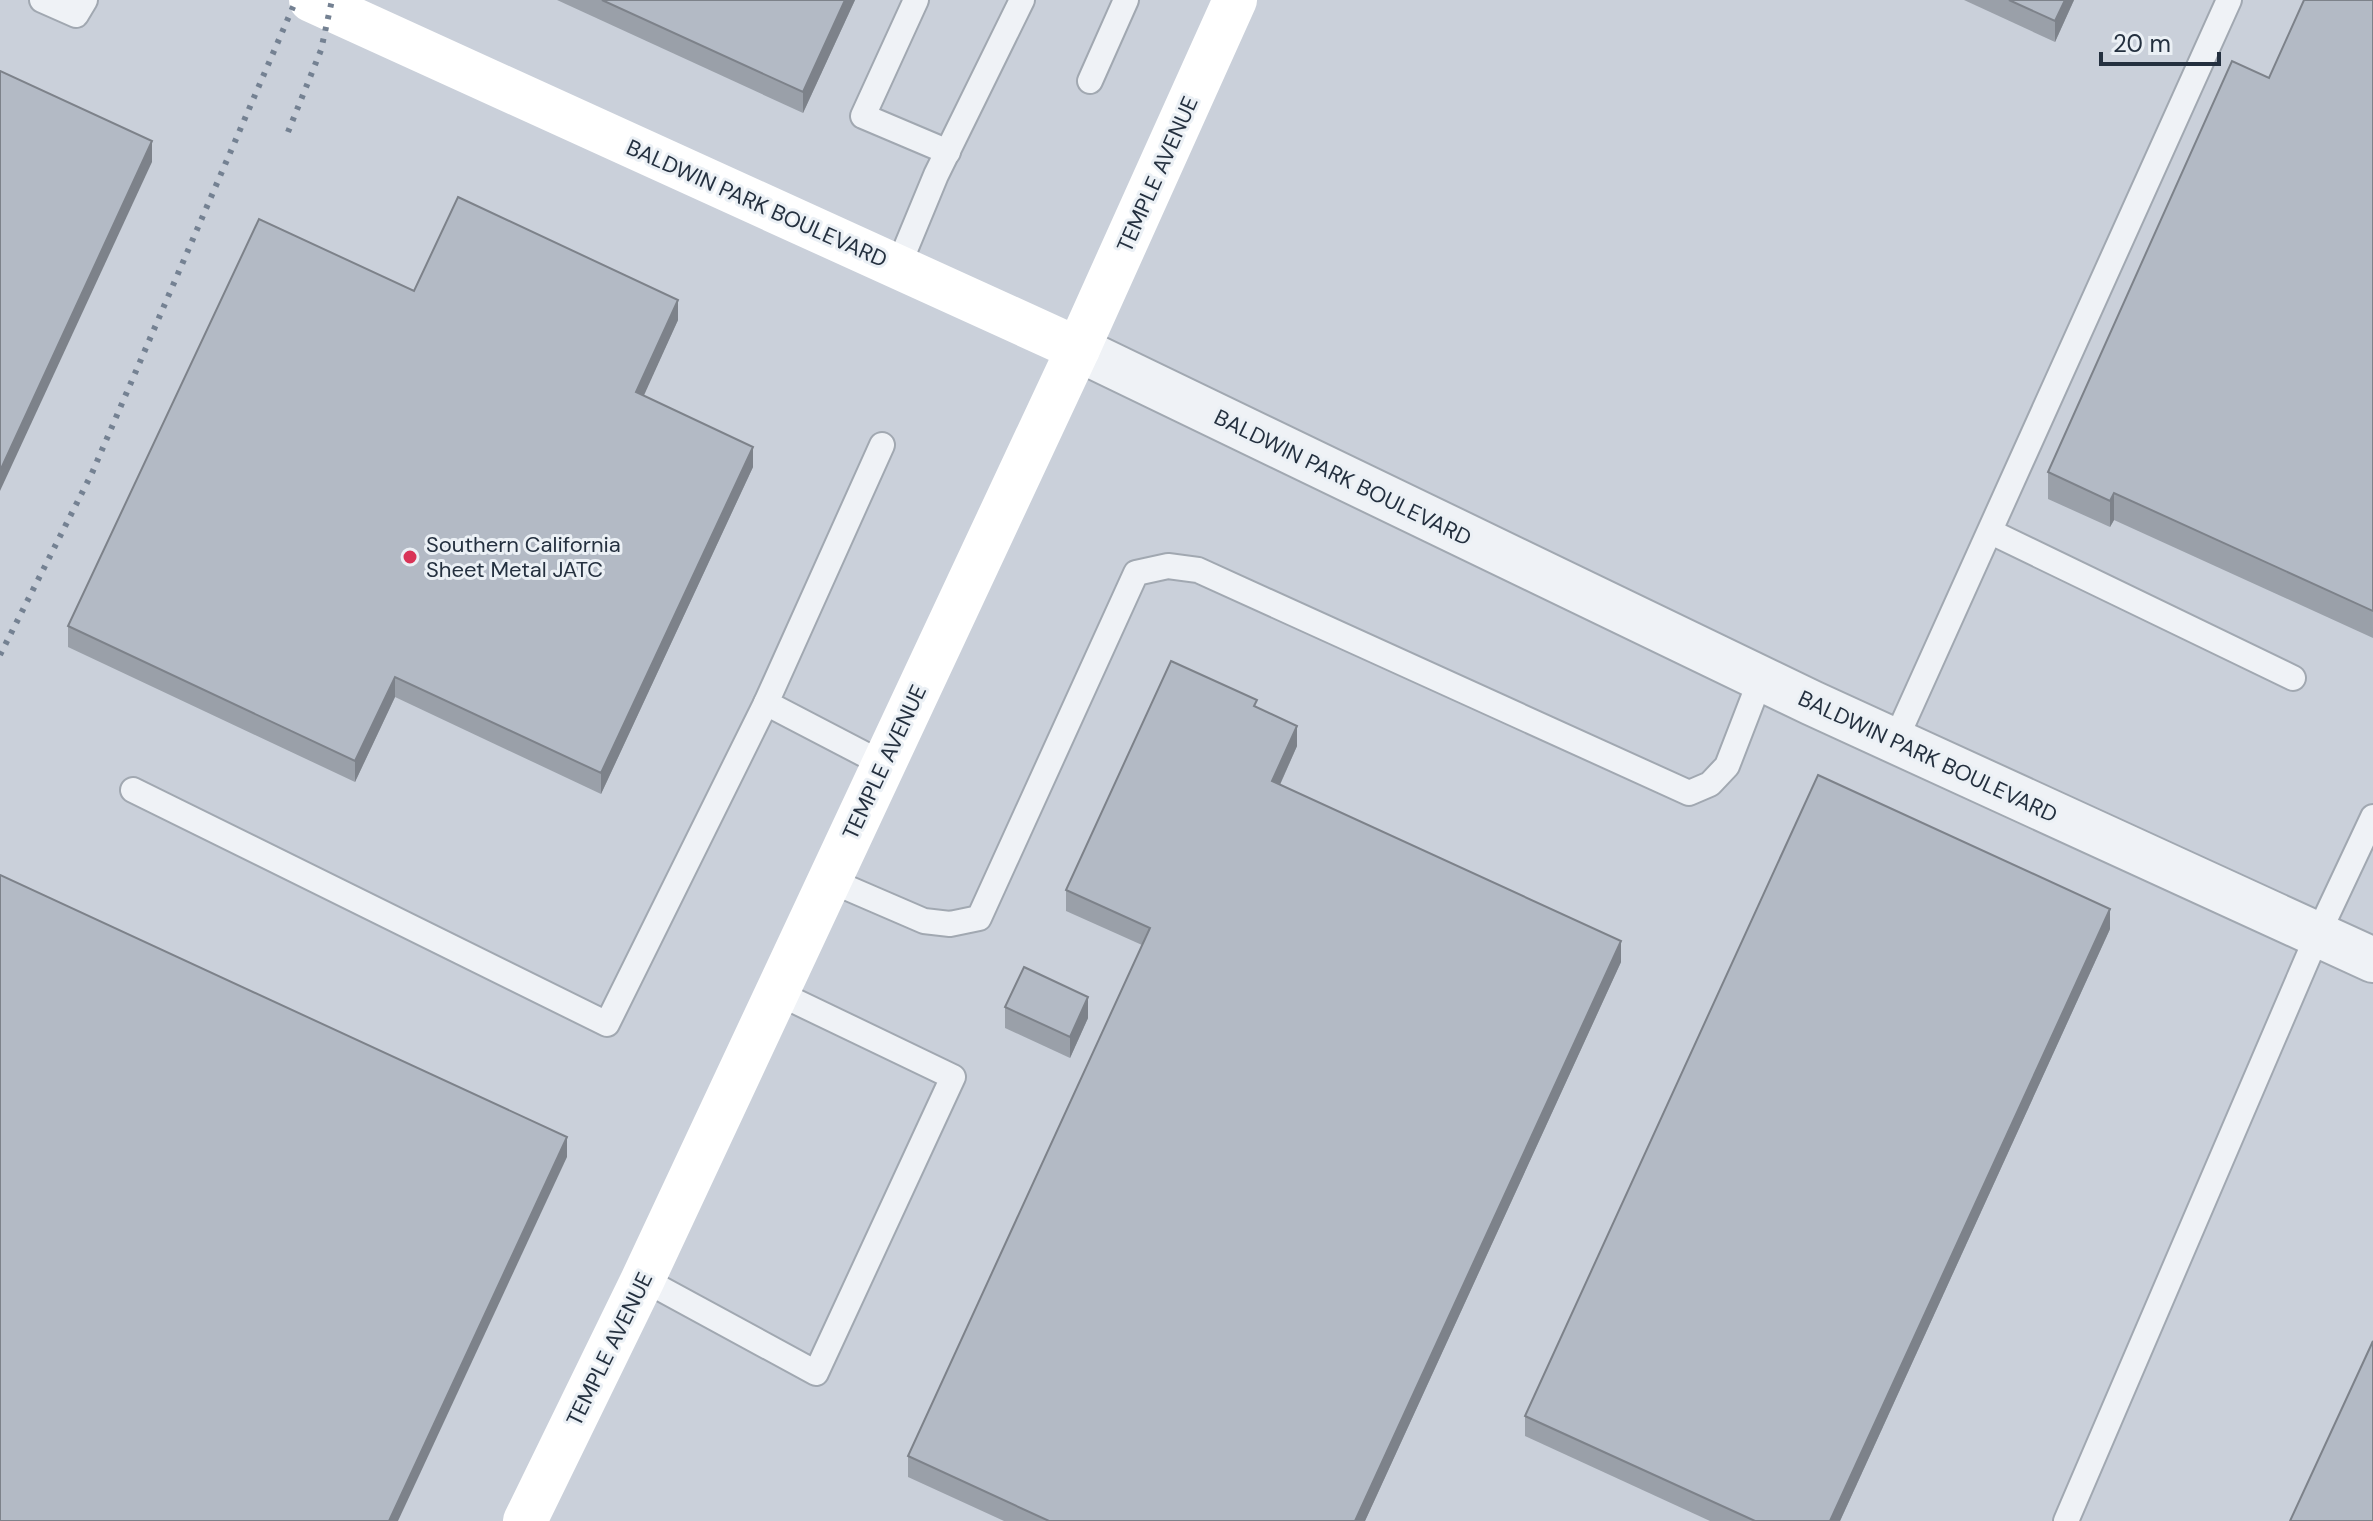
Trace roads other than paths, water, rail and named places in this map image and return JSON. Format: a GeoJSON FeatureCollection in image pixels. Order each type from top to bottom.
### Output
{"type":"FeatureCollection","features":[{"type":"Feature","properties":{"kind":"main road","name":"BALDWIN PARK BOULEVARD"},"geometry":{"type":"LineString","coordinates":[[311,0],[1078,349]]}},
{"type":"Feature","properties":{"kind":"main road","name":"TEMPLE AVENUE"},"geometry":{"type":"LineString","coordinates":[[525,1521],[643,1279],[1078,349],[1235,0]]}},
{"type":"Feature","properties":{"kind":"street","name":"BALDWIN PARK BOULEVARD"},"geometry":{"type":"LineString","coordinates":[[1078,349],[1761,678],[2373,960]]}},
{"type":"Feature","properties":{"kind":"lane"},"geometry":{"type":"LineString","coordinates":[[42,0],[76,15],[85,0]]}},
{"type":"Feature","properties":{"kind":"lane"},"geometry":{"type":"LineString","coordinates":[[916,0],[863,116],[948,152]]}},
{"type":"Feature","properties":{"kind":"lane"},"geometry":{"type":"LineString","coordinates":[[898,267],[948,152],[1022,0]]}},
{"type":"Feature","properties":{"kind":"lane"},"geometry":{"type":"LineString","coordinates":[[1090,81],[1126,0]]}},
{"type":"Feature","properties":{"kind":"lane"},"geometry":{"type":"LineString","coordinates":[[1895,741],[2229,0]]}},
{"type":"Feature","properties":{"kind":"lane"},"geometry":{"type":"LineString","coordinates":[[133,790],[607,1024],[766,703],[882,445]]}},
{"type":"Feature","properties":{"kind":"lane"},"geometry":{"type":"LineString","coordinates":[[1991,532],[2293,678]]}},
{"type":"Feature","properties":{"kind":"lane"},"geometry":{"type":"LineString","coordinates":[[829,880],[924,921],[950,924],[979,918],[1136,573],[1168,566],[1198,570],[1689,793],[1710,784],[1727,766],[1761,678]]}},
{"type":"Feature","properties":{"kind":"lane"},"geometry":{"type":"LineString","coordinates":[[766,703],[883,764]]}},
{"type":"Feature","properties":{"kind":"lane"},"geometry":{"type":"LineString","coordinates":[[2066,1521],[2318,934],[2373,817]]}},
{"type":"Feature","properties":{"kind":"lane"},"geometry":{"type":"LineString","coordinates":[[643,1279],[816,1373],[953,1077],[776,992]]}},
{"type":"Feature","properties":{"kind":"railway"},"geometry":{"type":"LineString","coordinates":[[0,655],[92,473],[296,0]]}},
{"type":"Feature","properties":{"kind":"railway"},"geometry":{"type":"LineString","coordinates":[[288,132],[321,50],[332,0]]}},
{"type":"Feature","properties":{"kind":"place","name":"Southern California Sheet Metal JATC"},"geometry":{"type":"Point","coordinates":[410,557]}}]}
